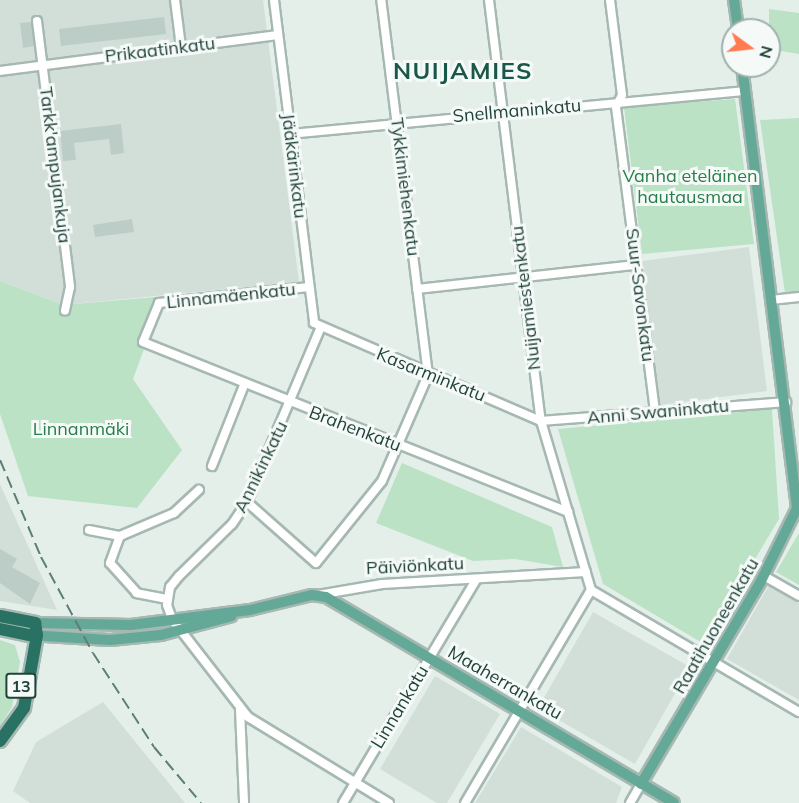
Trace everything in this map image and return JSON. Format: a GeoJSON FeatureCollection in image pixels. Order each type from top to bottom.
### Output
{"type":"FeatureCollection","features":[{"type":"Feature","properties":{"kind":"highway"},"geometry":{"type":"LineString","coordinates":[[0,616],[34,631]]}},
{"type":"Feature","properties":{"kind":"highway"},"geometry":{"type":"LineString","coordinates":[[0,629],[34,631]]}},
{"type":"Feature","properties":{"kind":"highway"},"geometry":{"type":"LineString","coordinates":[[0,741],[24,708],[34,631]]}},
{"type":"Feature","properties":{"kind":"highway","name":"13"},"geometry":{"type":"LineString","coordinates":[[0,731],[18,704],[34,631]]}},
{"type":"Feature","properties":{"kind":"main road"},"geometry":{"type":"LineString","coordinates":[[734,0],[736,18]]}},
{"type":"Feature","properties":{"kind":"main road","name":"Raatihuoneenkatu"},"geometry":{"type":"LineString","coordinates":[[641,784],[764,576],[795,519],[796,454],[780,402],[771,300],[740,91],[741,78]]}},
{"type":"Feature","properties":{"kind":"main road","name":"Päiviönkatu"},"geometry":{"type":"LineString","coordinates":[[34,631],[110,640],[182,632],[250,610],[317,595]]}},
{"type":"Feature","properties":{"kind":"main road","name":"Maaherrankatu"},"geometry":{"type":"LineString","coordinates":[[317,595],[521,711],[674,803]]}},
{"type":"Feature","properties":{"kind":"main road","name":"Päiviönkatu"},"geometry":{"type":"LineString","coordinates":[[34,631],[250,610]]}},
{"type":"Feature","properties":{"kind":"street"},"geometry":{"type":"LineString","coordinates":[[176,0],[181,47]]}},
{"type":"Feature","properties":{"kind":"street","name":"Jääkärinkatu"},"geometry":{"type":"LineString","coordinates":[[274,0],[295,134],[314,323],[320,329]]}},
{"type":"Feature","properties":{"kind":"street","name":"Tykkimiehenkatu"},"geometry":{"type":"LineString","coordinates":[[381,0],[428,375]]}},
{"type":"Feature","properties":{"kind":"street","name":"Nuijamiestenkatu"},"geometry":{"type":"LineString","coordinates":[[489,0],[541,422],[591,590]]}},
{"type":"Feature","properties":{"kind":"street","name":"Suur-Savonkatu"},"geometry":{"type":"LineString","coordinates":[[610,0],[622,95],[618,102],[655,412]]}},
{"type":"Feature","properties":{"kind":"street","name":"Tarkk'ampujankuja"},"geometry":{"type":"LineString","coordinates":[[37,21],[70,288],[65,310]]}},
{"type":"Feature","properties":{"kind":"street","name":"Prikaatinkatu"},"geometry":{"type":"LineString","coordinates":[[0,71],[278,35]]}},
{"type":"Feature","properties":{"kind":"street","name":"Snellmaninkatu"},"geometry":{"type":"LineString","coordinates":[[295,134],[397,122],[740,91]]}},
{"type":"Feature","properties":{"kind":"street"},"geometry":{"type":"LineString","coordinates":[[417,289],[636,265]]}},
{"type":"Feature","properties":{"kind":"street","name":"Linnamäenkatu"},"geometry":{"type":"LineString","coordinates":[[143,342],[159,303],[309,287]]}},
{"type":"Feature","properties":{"kind":"street"},"geometry":{"type":"LineString","coordinates":[[771,300],[799,297]]}},
{"type":"Feature","properties":{"kind":"street","name":"Kasarminkatu"},"geometry":{"type":"LineString","coordinates":[[320,329],[541,422]]}},
{"type":"Feature","properties":{"kind":"street","name":"Annikinkatu"},"geometry":{"type":"LineString","coordinates":[[167,599],[178,576],[232,524],[247,502],[291,404],[320,329]]}},
{"type":"Feature","properties":{"kind":"street","name":"Brahenkatu"},"geometry":{"type":"LineString","coordinates":[[143,342],[291,404],[568,512]]}},
{"type":"Feature","properties":{"kind":"street"},"geometry":{"type":"LineString","coordinates":[[247,502],[316,563],[368,504],[400,446],[428,375]]}},
{"type":"Feature","properties":{"kind":"street"},"geometry":{"type":"LineString","coordinates":[[212,466],[244,385]]}},
{"type":"Feature","properties":{"kind":"street","name":"Anni Swaninkatu"},"geometry":{"type":"LineString","coordinates":[[541,422],[780,402]]}},
{"type":"Feature","properties":{"kind":"street"},"geometry":{"type":"LineString","coordinates":[[89,530],[120,536],[174,513],[199,490]]}},
{"type":"Feature","properties":{"kind":"street"},"geometry":{"type":"LineString","coordinates":[[120,536],[110,563],[137,593],[167,599],[172,619],[240,710],[389,803]]}},
{"type":"Feature","properties":{"kind":"street","name":"Päiviönkatu"},"geometry":{"type":"LineString","coordinates":[[317,595],[372,585],[586,572]]}},
{"type":"Feature","properties":{"kind":"street"},"geometry":{"type":"LineString","coordinates":[[764,576],[799,596]]}},
{"type":"Feature","properties":{"kind":"street","name":"Linnankatu"},"geometry":{"type":"LineString","coordinates":[[343,803],[476,580]]}},
{"type":"Feature","properties":{"kind":"street"},"geometry":{"type":"LineString","coordinates":[[465,803],[591,590],[799,712]]}},
{"type":"Feature","properties":{"kind":"street"},"geometry":{"type":"LineString","coordinates":[[240,710],[244,803]]}},
{"type":"Feature","properties":{"kind":"street","name":"Raatihuoneenkatu"},"geometry":{"type":"LineString","coordinates":[[630,803],[641,784]]}},
{"type":"Feature","properties":{"kind":"shaded area"},"geometry":{"type":"Polygon","coordinates":[[[0,0],[263,0],[299,282],[63,305],[0,281],[0,0]]]}},
{"type":"Feature","properties":{"kind":"shaded area"},"geometry":{"type":"Polygon","coordinates":[[[749,247],[767,391],[660,405],[642,261],[749,247]]]}},
{"type":"Feature","properties":{"kind":"shaded area"},"geometry":{"type":"Polygon","coordinates":[[[0,484],[57,610],[0,601],[0,484]]]}},
{"type":"Feature","properties":{"kind":"shaded area"},"geometry":{"type":"Polygon","coordinates":[[[769,585],[799,603],[799,700],[727,659],[769,585]]]}},
{"type":"Feature","properties":{"kind":"shaded area"},"geometry":{"type":"Polygon","coordinates":[[[593,612],[690,667],[635,764],[538,708],[593,612]]]}},
{"type":"Feature","properties":{"kind":"shaded area"},"geometry":{"type":"Polygon","coordinates":[[[435,676],[500,714],[447,803],[437,803],[380,769],[435,676]]]}},
{"type":"Feature","properties":{"kind":"shaded area"},"geometry":{"type":"Polygon","coordinates":[[[103,702],[185,803],[30,803],[13,791],[36,742],[103,702]]]}},
{"type":"Feature","properties":{"kind":"shaded area"},"geometry":{"type":"Polygon","coordinates":[[[521,727],[622,787],[616,803],[475,803],[521,727]]]}},
{"type":"Feature","properties":{"kind":"green space"},"geometry":{"type":"Polygon","coordinates":[[[769,9],[799,13],[799,54],[781,51],[781,18],[769,18],[769,9]]]}},
{"type":"Feature","properties":{"kind":"green space","name":"Vanha eteläinen hautausmaa"},"geometry":{"type":"Polygon","coordinates":[[[735,99],[754,244],[642,254],[624,107],[735,99]]]}},
{"type":"Feature","properties":{"kind":"green space"},"geometry":{"type":"Polygon","coordinates":[[[799,118],[799,291],[785,293],[760,120],[799,118]]]}},
{"type":"Feature","properties":{"kind":"green space","name":"Linnanmäki"},"geometry":{"type":"Polygon","coordinates":[[[0,281],[63,305],[156,297],[138,345],[144,349],[133,379],[182,450],[137,508],[28,496],[0,414],[0,281]]]}},
{"type":"Feature","properties":{"kind":"green space"},"geometry":{"type":"Polygon","coordinates":[[[772,409],[779,519],[704,644],[603,584],[558,429],[772,409]]]}},
{"type":"Feature","properties":{"kind":"green space"},"geometry":{"type":"Polygon","coordinates":[[[402,463],[552,527],[563,567],[515,559],[473,561],[376,523],[402,463]]]}},
{"type":"Feature","properties":{"kind":"green space"},"geometry":{"type":"Polygon","coordinates":[[[799,533],[799,585],[776,572],[799,533]]]}},
{"type":"Feature","properties":{"kind":"green space"},"geometry":{"type":"Polygon","coordinates":[[[0,640],[15,645],[20,662],[12,707],[0,726],[0,640]]]}},
{"type":"Feature","properties":{"kind":"building"},"geometry":{"type":"Polygon","coordinates":[[[164,17],[166,34],[61,46],[59,29],[164,17]]]}},
{"type":"Feature","properties":{"kind":"building"},"geometry":{"type":"Polygon","coordinates":[[[31,22],[34,46],[23,48],[20,23],[31,22]]]}},
{"type":"Feature","properties":{"kind":"building"},"geometry":{"type":"Polygon","coordinates":[[[121,124],[124,153],[111,155],[109,139],[74,143],[76,160],[63,161],[60,131],[121,124]]]}},
{"type":"Feature","properties":{"kind":"building"},"geometry":{"type":"Polygon","coordinates":[[[132,219],[134,232],[95,237],[93,225],[132,219]]]}},
{"type":"Feature","properties":{"kind":"building"},"geometry":{"type":"Polygon","coordinates":[[[0,549],[17,559],[12,567],[40,583],[30,604],[0,583],[0,549]]]}},
{"type":"Feature","properties":{"kind":"railway"},"geometry":{"type":"LineString","coordinates":[[0,460],[41,557],[93,653],[154,747],[201,803]]}},
{"type":"Feature","properties":{"kind":"district","name":"NUIJAMIES"},"geometry":{"type":"Point","coordinates":[463,71]}}]}
